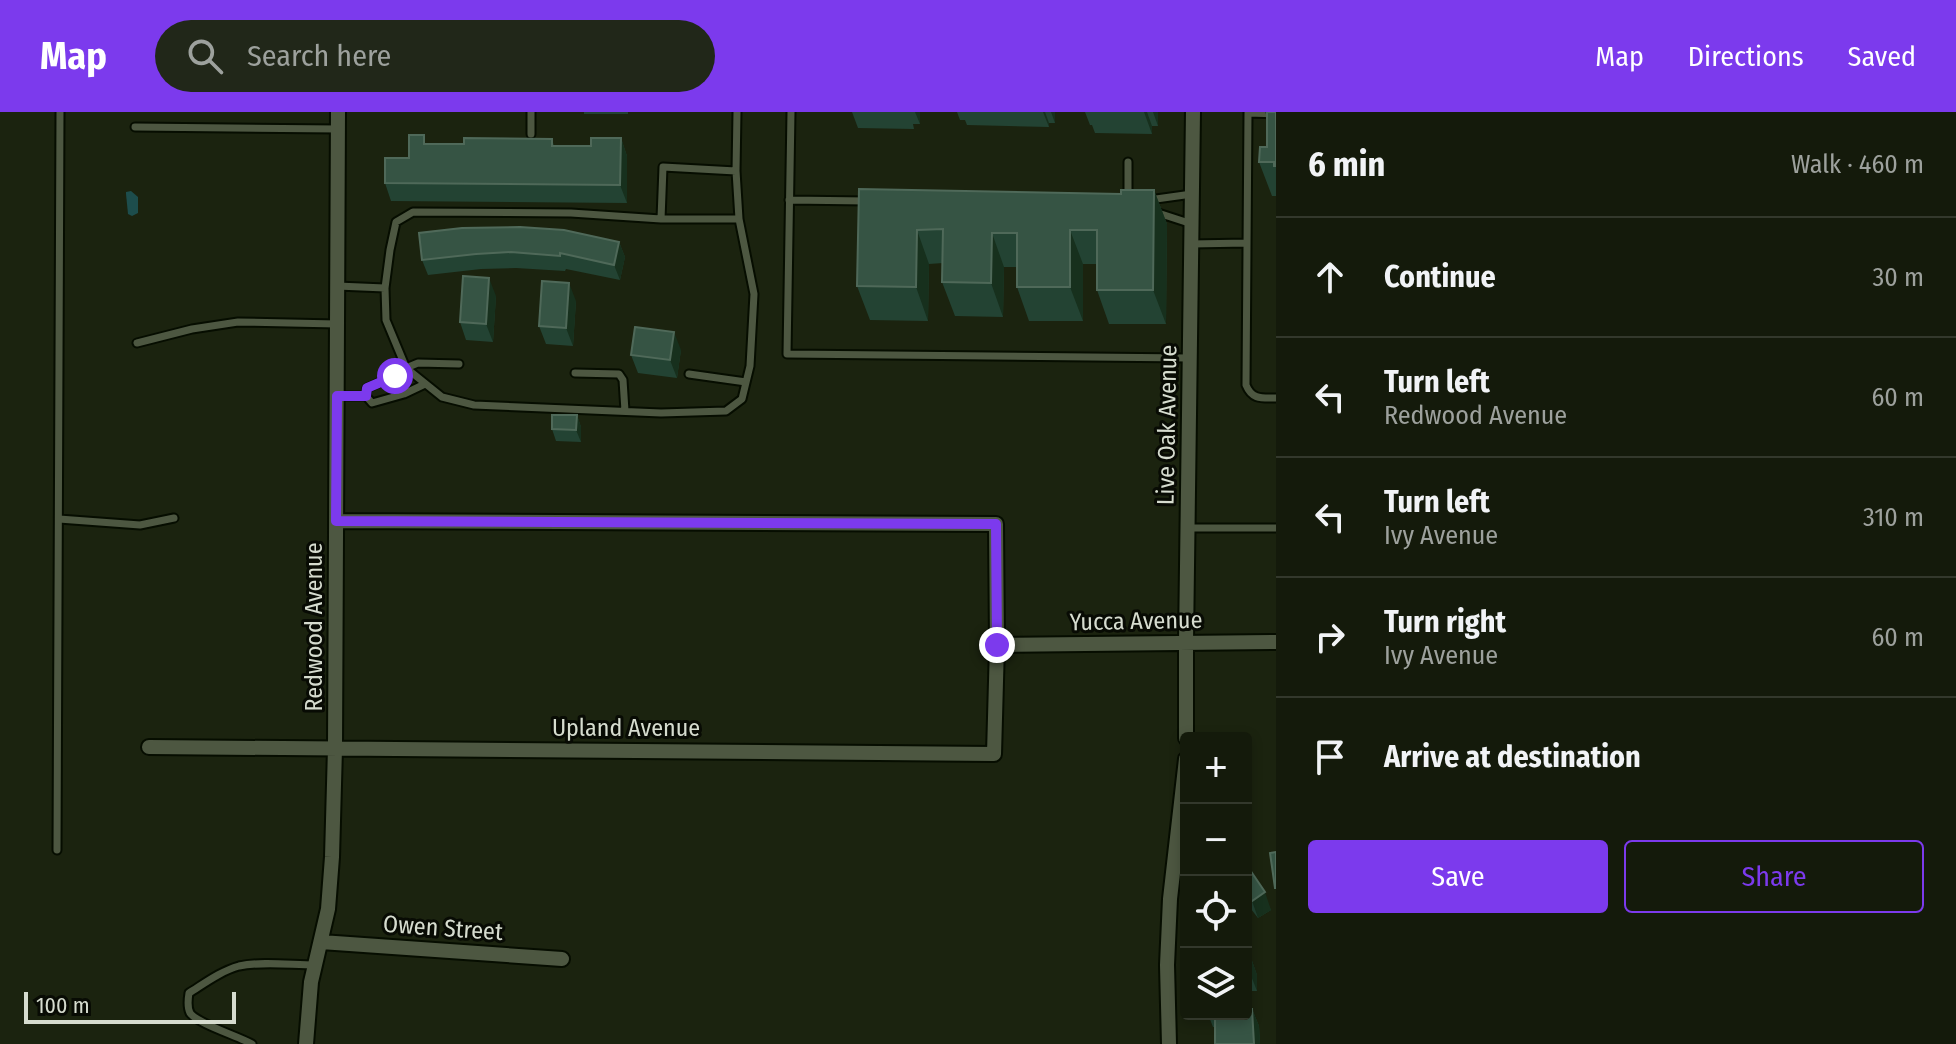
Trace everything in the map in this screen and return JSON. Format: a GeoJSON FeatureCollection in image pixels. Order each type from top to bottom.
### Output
{"type":"FeatureCollection","features":[{"type":"Feature","properties":{"kind":"street","name":"Redwood Avenue"},"geometry":{"type":"LineString","coordinates":[[306,1044],[311,982],[328,909],[332,857],[338,112]]}},
{"type":"Feature","properties":{"kind":"street","name":"Live Oak Avenue"},"geometry":{"type":"LineString","coordinates":[[1186,732],[1193,112]]}},
{"type":"Feature","properties":{"kind":"street"},"geometry":{"type":"LineString","coordinates":[[336,521],[996,524],[997,645]]}},
{"type":"Feature","properties":{"kind":"street","name":"Yucca Avenue"},"geometry":{"type":"LineString","coordinates":[[997,645],[1276,642]]}},
{"type":"Feature","properties":{"kind":"street","name":"Upland Avenue"},"geometry":{"type":"LineString","coordinates":[[149,747],[994,754],[997,645]]}},
{"type":"Feature","properties":{"kind":"street"},"geometry":{"type":"LineString","coordinates":[[1169,1044],[1167,965],[1170,899],[1181,804]]}},
{"type":"Feature","properties":{"kind":"street","name":"Owen Street"},"geometry":{"type":"LineString","coordinates":[[321,942],[562,959]]}},
{"type":"Feature","properties":{"kind":"lane"},"geometry":{"type":"LineString","coordinates":[[57,850],[60,112]]}},
{"type":"Feature","properties":{"kind":"lane"},"geometry":{"type":"LineString","coordinates":[[531,112],[531,134]]}},
{"type":"Feature","properties":{"kind":"lane"},"geometry":{"type":"LineString","coordinates":[[737,112],[739,219],[754,294],[750,366],[742,399],[726,411],[661,413],[474,405],[442,397],[406,368],[386,320],[385,288],[396,222],[413,212],[739,219]]}},
{"type":"Feature","properties":{"kind":"lane"},"geometry":{"type":"LineString","coordinates":[[791,112],[787,354],[1189,358]]}},
{"type":"Feature","properties":{"kind":"lane"},"geometry":{"type":"LineString","coordinates":[[1276,114],[1248,113],[1246,385],[1249,393],[1256,398],[1276,398]]}},
{"type":"Feature","properties":{"kind":"lane"},"geometry":{"type":"LineString","coordinates":[[135,127],[338,129]]}},
{"type":"Feature","properties":{"kind":"lane"},"geometry":{"type":"LineString","coordinates":[[1128,162],[1128,205]]}},
{"type":"Feature","properties":{"kind":"lane"},"geometry":{"type":"LineString","coordinates":[[661,219],[663,167],[736,171]]}},
{"type":"Feature","properties":{"kind":"lane"},"geometry":{"type":"LineString","coordinates":[[1192,194],[1156,199],[1145,205],[1156,213],[1192,224]]}},
{"type":"Feature","properties":{"kind":"lane"},"geometry":{"type":"LineString","coordinates":[[789,200],[882,202]]}},
{"type":"Feature","properties":{"kind":"lane"},"geometry":{"type":"LineString","coordinates":[[1191,244],[1247,243]]}},
{"type":"Feature","properties":{"kind":"lane"},"geometry":{"type":"LineString","coordinates":[[337,286],[385,288]]}},
{"type":"Feature","properties":{"kind":"lane"},"geometry":{"type":"LineString","coordinates":[[137,343],[192,329],[238,322],[337,324]]}},
{"type":"Feature","properties":{"kind":"lane"},"geometry":{"type":"LineString","coordinates":[[425,384],[372,403],[366,396],[367,388],[418,363],[459,364]]}},
{"type":"Feature","properties":{"kind":"lane"},"geometry":{"type":"LineString","coordinates":[[575,373],[619,374],[623,380],[625,411]]}},
{"type":"Feature","properties":{"kind":"lane"},"geometry":{"type":"LineString","coordinates":[[689,374],[746,382]]}},
{"type":"Feature","properties":{"kind":"lane"},"geometry":{"type":"LineString","coordinates":[[389,379],[399,395]]}},
{"type":"Feature","properties":{"kind":"lane"},"geometry":{"type":"LineString","coordinates":[[337,396],[366,396]]}},
{"type":"Feature","properties":{"kind":"lane"},"geometry":{"type":"LineString","coordinates":[[59,519],[140,525],[174,518]]}},
{"type":"Feature","properties":{"kind":"lane"},"geometry":{"type":"LineString","coordinates":[[1187,528],[1276,528]]}},
{"type":"Feature","properties":{"kind":"lane"},"geometry":{"type":"LineString","coordinates":[[252,1044],[200,1021],[190,1012],[189,993],[217,975],[237,967],[254,964],[315,965]]}},
{"type":"Feature","properties":{"kind":"water"},"geometry":{"type":"Polygon","coordinates":[[[131,191],[138,197],[138,213],[132,216],[128,214],[126,194],[131,191]]]}},
{"type":"Feature","properties":{"kind":"building"},"geometry":{"type":"Polygon","coordinates":[[[1267,112],[1276,112],[1276,166],[1274,162],[1259,162],[1260,147],[1267,147],[1267,112]]]}},
{"type":"Feature","properties":{"kind":"building"},"geometry":{"type":"Polygon","coordinates":[[[409,135],[424,135],[424,144],[464,144],[464,138],[552,139],[552,146],[591,146],[591,138],[621,138],[620,185],[385,183],[385,158],[409,158],[409,135]]]}},
{"type":"Feature","properties":{"kind":"building"},"geometry":{"type":"Polygon","coordinates":[[[859,189],[1121,194],[1121,190],[1154,190],[1153,290],[1097,290],[1097,230],[1070,230],[1070,287],[1017,287],[1017,233],[992,233],[991,283],[942,282],[943,229],[917,230],[916,287],[857,286],[859,189]]]}},
{"type":"Feature","properties":{"kind":"building"},"geometry":{"type":"Polygon","coordinates":[[[462,228],[564,230],[619,242],[614,265],[560,253],[560,256],[511,252],[422,260],[419,233],[462,228]]]}},
{"type":"Feature","properties":{"kind":"building"},"geometry":{"type":"Polygon","coordinates":[[[463,276],[489,278],[486,324],[460,322],[463,276]]]}},
{"type":"Feature","properties":{"kind":"building"},"geometry":{"type":"Polygon","coordinates":[[[542,281],[569,283],[566,328],[539,326],[542,281]]]}},
{"type":"Feature","properties":{"kind":"building"},"geometry":{"type":"Polygon","coordinates":[[[635,327],[674,332],[670,360],[631,355],[635,327]]]}},
{"type":"Feature","properties":{"kind":"building"},"geometry":{"type":"Polygon","coordinates":[[[552,415],[577,415],[576,430],[552,429],[552,415]]]}},
{"type":"Feature","properties":{"kind":"building"},"geometry":{"type":"Polygon","coordinates":[[[1276,852],[1276,888],[1275,888],[1270,853],[1276,852]]]}},
{"type":"Feature","properties":{"kind":"building"},"geometry":{"type":"Polygon","coordinates":[[[1252,873],[1265,892],[1252,901],[1252,873]]]}},
{"type":"Feature","properties":{"kind":"building"},"geometry":{"type":"Polygon","coordinates":[[[1252,1009],[1254,1044],[1215,1044],[1215,1020],[1252,1020],[1252,1009]]]}},
{"type":"Feature","properties":{"kind":"route"},"geometry":{"type":"LineString","coordinates":[[395,376],[367,388],[366,396],[337,396],[336,521],[996,524],[997,645]]}}]}
